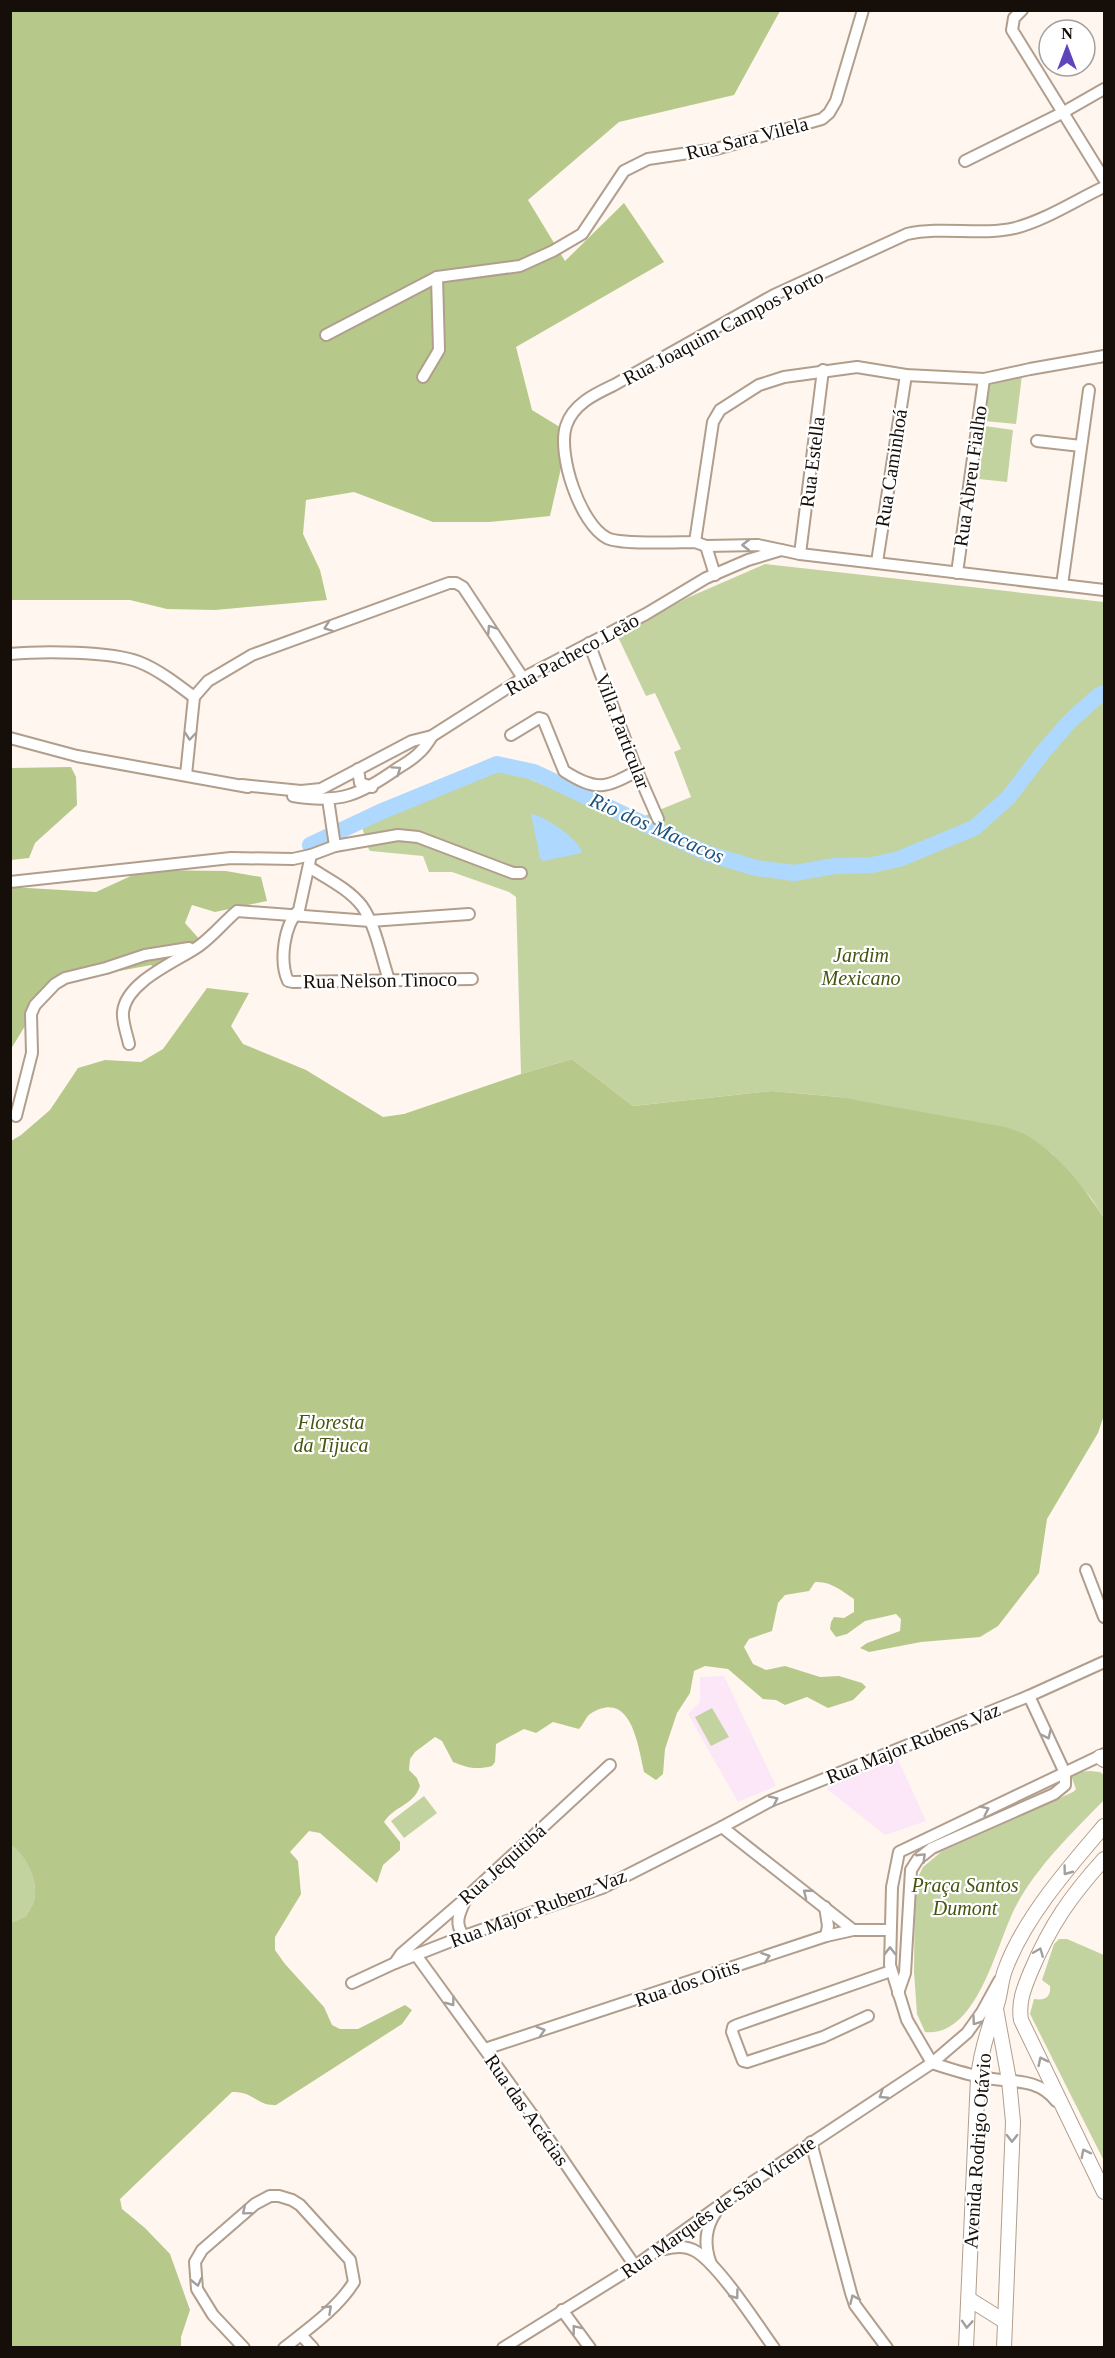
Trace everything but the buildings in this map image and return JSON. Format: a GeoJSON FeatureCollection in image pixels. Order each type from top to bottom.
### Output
{"type":"FeatureCollection","features":[{"type":"Feature","properties":{"kind":"main road"},"geometry":{"type":"LineString","coordinates":[[996,2008],[1005,1970],[1042,1905],[1104,1826]]}},
{"type":"Feature","properties":{"kind":"main road"},"geometry":{"type":"LineString","coordinates":[[1104,1859],[1077,1890],[1046,1935],[1021,1995],[1019,2007],[1021,2020],[1104,2192]]}},
{"type":"Feature","properties":{"kind":"main road","name":"Avenida Rodrigo Otávio"},"geometry":{"type":"LineString","coordinates":[[966,2348],[978,2077],[986,2035],[996,2008]]}},
{"type":"Feature","properties":{"kind":"main road","name":"Avenida Rodrigo Otávio"},"geometry":{"type":"LineString","coordinates":[[996,2008],[1009,2080],[1013,2136],[1004,2348]]}},
{"type":"Feature","properties":{"kind":"main road"},"geometry":{"type":"LineString","coordinates":[[969,2299],[1004,2321]]}},
{"type":"Feature","properties":{"kind":"street","name":"Rua Sara Vilela"},"geometry":{"type":"LineString","coordinates":[[326,335],[437,277],[520,266],[553,252],[582,234],[624,171],[633,165],[648,159],[716,149],[822,119],[829,114],[836,101],[863,10]]}},
{"type":"Feature","properties":{"kind":"street"},"geometry":{"type":"LineString","coordinates":[[1022,10],[1014,18],[1012,30],[1104,179]]}},
{"type":"Feature","properties":{"kind":"street"},"geometry":{"type":"LineString","coordinates":[[965,161],[1062,113],[1104,89]]}},
{"type":"Feature","properties":{"kind":"street","name":"Rua Joaquim Campos Porto"},"geometry":{"type":"LineString","coordinates":[[706,546],[695,542],[616,541],[607,538],[592,523],[582,507],[566,466],[564,448],[566,424],[587,398],[774,295],[908,234],[924,230],[1014,228],[1032,222],[1104,187]]}},
{"type":"Feature","properties":{"kind":"street"},"geometry":{"type":"LineString","coordinates":[[423,377],[439,350],[437,277]]}},
{"type":"Feature","properties":{"kind":"street"},"geometry":{"type":"LineString","coordinates":[[695,542],[713,422],[720,410],[759,385],[770,380],[823,370],[857,367],[906,375],[984,379],[1104,356]]}},
{"type":"Feature","properties":{"kind":"street","name":"Rua Estella"},"geometry":{"type":"LineString","coordinates":[[800,554],[823,370]]}},
{"type":"Feature","properties":{"kind":"street","name":"Rua Caminhoá"},"geometry":{"type":"LineString","coordinates":[[877,562],[906,375]]}},
{"type":"Feature","properties":{"kind":"street","name":"Rua Abreu Fialho"},"geometry":{"type":"LineString","coordinates":[[957,573],[984,379]]}},
{"type":"Feature","properties":{"kind":"street"},"geometry":{"type":"LineString","coordinates":[[1062,585],[1089,390]]}},
{"type":"Feature","properties":{"kind":"street"},"geometry":{"type":"LineString","coordinates":[[1038,441],[1080,446]]}},
{"type":"Feature","properties":{"kind":"street"},"geometry":{"type":"LineString","coordinates":[[715,575],[706,546],[758,545],[800,554],[1104,590]]}},
{"type":"Feature","properties":{"kind":"street","name":"Rua Pacheco Leão"},"geometry":{"type":"LineString","coordinates":[[242,785],[301,791],[321,789],[412,741],[432,736],[523,678],[715,575],[748,560],[784,549]]}},
{"type":"Feature","properties":{"kind":"street"},"geometry":{"type":"LineString","coordinates":[[186,775],[194,697],[208,681],[252,655],[449,583],[456,583],[464,587],[523,678]]}},
{"type":"Feature","properties":{"kind":"street","name":"Villa Particular"},"geometry":{"type":"LineString","coordinates":[[589,643],[637,771],[658,819]]}},
{"type":"Feature","properties":{"kind":"street"},"geometry":{"type":"LineString","coordinates":[[10,654],[32,652],[94,655],[136,661],[151,667],[194,697]]}},
{"type":"Feature","properties":{"kind":"street"},"geometry":{"type":"LineString","coordinates":[[511,735],[539,718],[543,719],[564,771],[592,785],[608,786],[637,771]]}},
{"type":"Feature","properties":{"kind":"street","name":"Rua Pacheco Leão"},"geometry":{"type":"LineString","coordinates":[[10,738],[77,756],[312,799],[361,793],[424,751],[432,736]]}},
{"type":"Feature","properties":{"kind":"street"},"geometry":{"type":"LineString","coordinates":[[358,769],[360,783],[372,787]]}},
{"type":"Feature","properties":{"kind":"street"},"geometry":{"type":"LineString","coordinates":[[335,846],[330,798],[337,782]]}},
{"type":"Feature","properties":{"kind":"street"},"geometry":{"type":"LineString","coordinates":[[10,882],[231,858],[293,859],[335,846],[398,835],[418,837],[513,873],[521,873]]}},
{"type":"Feature","properties":{"kind":"street"},"geometry":{"type":"LineString","coordinates":[[293,916],[299,910],[311,855]]}},
{"type":"Feature","properties":{"kind":"street"},"geometry":{"type":"LineString","coordinates":[[309,867],[353,896],[362,906],[370,921],[388,980]]}},
{"type":"Feature","properties":{"kind":"street"},"geometry":{"type":"LineString","coordinates":[[129,1044],[123,1014],[125,1003],[162,967],[198,947],[237,911],[370,921],[470,914]]}},
{"type":"Feature","properties":{"kind":"street","name":"Rua Nelson Tinoco"},"geometry":{"type":"LineString","coordinates":[[293,916],[284,949],[285,974],[288,981],[472,979]]}},
{"type":"Feature","properties":{"kind":"street"},"geometry":{"type":"LineString","coordinates":[[16,1116],[16,1093],[32,1053],[31,1014],[35,1005],[55,984],[65,978],[145,955],[198,947]]}},
{"type":"Feature","properties":{"kind":"street"},"geometry":{"type":"LineString","coordinates":[[1086,1569],[1104,1617]]}},
{"type":"Feature","properties":{"kind":"street","name":"Rua Major Rubens Vaz"},"geometry":{"type":"LineString","coordinates":[[722,1827],[770,1801],[1029,1696],[1104,1662]]}},
{"type":"Feature","properties":{"kind":"street"},"geometry":{"type":"LineString","coordinates":[[898,1993],[905,1972],[911,1870],[918,1859],[932,1848],[1054,1794],[1065,1785],[1065,1773],[1029,1696]]}},
{"type":"Feature","properties":{"kind":"street"},"geometry":{"type":"LineString","coordinates":[[1067,2114],[1051,2094],[1041,2086],[1029,2082],[978,2077],[932,2062],[907,2020],[891,1971],[892,1887],[899,1852],[1103,1757]]}},
{"type":"Feature","properties":{"kind":"street","name":"Rua Jequitibá"},"geometry":{"type":"LineString","coordinates":[[395,1963],[401,1954],[466,1899],[610,1765]]}},
{"type":"Feature","properties":{"kind":"street"},"geometry":{"type":"LineString","coordinates":[[722,1827],[853,1930]]}},
{"type":"Feature","properties":{"kind":"street","name":"Rua Major Rubenz Vaz"},"geometry":{"type":"LineString","coordinates":[[352,1983],[395,1963],[464,1936],[602,1888],[722,1827]]}},
{"type":"Feature","properties":{"kind":"street"},"geometry":{"type":"LineString","coordinates":[[464,1936],[458,1927],[458,1922],[466,1899]]}},
{"type":"Feature","properties":{"kind":"street"},"geometry":{"type":"LineString","coordinates":[[825,1907],[828,1926],[826,1936]]}},
{"type":"Feature","properties":{"kind":"street","name":"Rua dos Oitis"},"geometry":{"type":"LineString","coordinates":[[486,2049],[826,1936],[853,1930],[890,1930]]}},
{"type":"Feature","properties":{"kind":"street","name":"Rua das Acácias"},"geometry":{"type":"LineString","coordinates":[[416,1955],[486,2049],[635,2266]]}},
{"type":"Feature","properties":{"kind":"street"},"geometry":{"type":"LineString","coordinates":[[932,2062],[967,2033],[982,2012],[1005,1970]]}},
{"type":"Feature","properties":{"kind":"street"},"geometry":{"type":"LineString","coordinates":[[868,2016],[823,2037],[747,2062],[742,2061],[732,2032],[736,2025],[891,1971]]}},
{"type":"Feature","properties":{"kind":"street","name":"Rua Marquês de São Vicente"},"geometry":{"type":"LineString","coordinates":[[503,2348],[654,2254],[811,2142],[932,2062]]}},
{"type":"Feature","properties":{"kind":"street"},"geometry":{"type":"LineString","coordinates":[[811,2142],[855,2305],[887,2348]]}},
{"type":"Feature","properties":{"kind":"street"},"geometry":{"type":"LineString","coordinates":[[244,2348],[213,2315],[197,2289],[195,2262],[202,2250],[219,2233],[255,2204],[270,2196],[279,2196],[300,2205],[350,2260],[354,2282],[349,2290],[284,2348]]}},
{"type":"Feature","properties":{"kind":"street"},"geometry":{"type":"LineString","coordinates":[[711,2264],[706,2248],[707,2231],[722,2205]]}},
{"type":"Feature","properties":{"kind":"street"},"geometry":{"type":"LineString","coordinates":[[654,2254],[676,2247],[696,2252],[711,2264],[774,2348]]}},
{"type":"Feature","properties":{"kind":"street"},"geometry":{"type":"LineString","coordinates":[[562,2310],[590,2348]]}},
{"type":"Feature","properties":{"kind":"street"},"geometry":{"type":"LineString","coordinates":[[301,2335],[313,2348]]}},
{"type":"Feature","properties":{"kind":"shaded area"},"geometry":{"type":"Polygon","coordinates":[[[724,1676],[776,1786],[738,1802],[688,1714],[700,1702],[700,1677],[724,1676]]]}},
{"type":"Feature","properties":{"kind":"shaded area"},"geometry":{"type":"Polygon","coordinates":[[[897,1757],[926,1821],[885,1835],[827,1789],[835,1782],[897,1757]]]}},
{"type":"Feature","properties":{"kind":"green space"},"geometry":{"type":"Polygon","coordinates":[[[10,11],[780,11],[734,95],[619,122],[528,200],[565,261],[624,203],[664,262],[516,347],[532,410],[563,429],[564,455],[550,516],[489,522],[433,522],[354,492],[306,500],[303,534],[320,570],[327,600],[215,610],[167,609],[130,600],[11,600],[10,11]]]}},
{"type":"Feature","properties":{"kind":"green space"},"geometry":{"type":"Polygon","coordinates":[[[1022,375],[1016,424],[984,421],[989,385],[1022,375]]]}},
{"type":"Feature","properties":{"kind":"green space"},"geometry":{"type":"Polygon","coordinates":[[[985,426],[1013,430],[1007,482],[979,479],[985,426]]]}},
{"type":"Feature","properties":{"kind":"green space","name":"Jardim Mexicano"},"geometry":{"type":"Polygon","coordinates":[[[765,564],[1104,602],[1104,1218],[1091,1198],[1051,1153],[839,1097],[772,1091],[633,1106],[572,1059],[521,1074],[516,897],[509,892],[452,872],[429,872],[423,856],[369,850],[361,824],[499,766],[630,822],[691,797],[674,752],[681,749],[655,693],[646,696],[618,637],[687,598],[765,564]]]}},
{"type":"Feature","properties":{"kind":"green space"},"geometry":{"type":"Polygon","coordinates":[[[71,767],[76,777],[77,805],[35,843],[29,858],[11,860],[11,768],[71,767]]]}},
{"type":"Feature","properties":{"kind":"green space"},"geometry":{"type":"Polygon","coordinates":[[[144,870],[226,871],[261,877],[267,901],[215,912],[192,905],[185,923],[201,941],[163,974],[151,965],[61,982],[39,1003],[11,1049],[11,887],[96,892],[144,870]]]}},
{"type":"Feature","properties":{"kind":"green space","name":"Floresta da Tijuca"},"geometry":{"type":"Polygon","coordinates":[[[207,988],[249,993],[231,1026],[243,1044],[306,1070],[383,1117],[404,1114],[572,1059],[633,1106],[772,1091],[839,1097],[1005,1127],[1025,1134],[1062,1164],[1104,1218],[1104,1415],[1098,1433],[1047,1519],[1039,1573],[998,1626],[980,1637],[921,1642],[869,1652],[860,1648],[867,1643],[900,1631],[901,1619],[896,1614],[865,1621],[847,1634],[836,1637],[830,1629],[831,1622],[834,1617],[844,1618],[854,1612],[854,1599],[831,1585],[815,1582],[809,1591],[785,1595],[778,1603],[772,1631],[749,1639],[744,1647],[753,1664],[766,1670],[785,1666],[820,1677],[839,1676],[862,1683],[866,1687],[853,1700],[828,1708],[807,1697],[785,1705],[776,1700],[763,1699],[728,1669],[705,1666],[694,1671],[690,1693],[677,1713],[665,1749],[663,1774],[656,1780],[644,1772],[635,1735],[624,1714],[615,1708],[604,1708],[590,1714],[579,1729],[553,1722],[536,1733],[524,1729],[496,1744],[495,1762],[492,1766],[472,1768],[453,1762],[442,1741],[435,1737],[415,1752],[410,1759],[409,1770],[417,1778],[420,1786],[413,1798],[393,1812],[384,1822],[400,1842],[400,1850],[383,1865],[377,1883],[320,1833],[309,1831],[290,1852],[298,1861],[301,1894],[275,1937],[275,1950],[324,2007],[332,2025],[340,2029],[358,2029],[405,2005],[412,2010],[402,2024],[276,2105],[269,2105],[239,2092],[232,2092],[120,2199],[122,2209],[145,2228],[170,2254],[190,2310],[181,2337],[181,2347],[11,2347],[11,1923],[26,1916],[33,1903],[35,1887],[28,1866],[10,1844],[11,1141],[50,1110],[78,1068],[105,1060],[141,1062],[163,1049],[207,988]]]}},
{"type":"Feature","properties":{"kind":"green space"},"geometry":{"type":"Polygon","coordinates":[[[712,1708],[729,1737],[711,1746],[695,1717],[712,1708]]]}},
{"type":"Feature","properties":{"kind":"green space","name":"Praça Santos Dumont"},"geometry":{"type":"Polygon","coordinates":[[[1090,1771],[1104,1775],[1104,1800],[1056,1850],[1034,1877],[1016,1906],[993,1963],[972,2004],[959,2020],[943,2030],[925,2032],[917,2014],[914,1972],[915,1883],[923,1867],[941,1852],[1073,1792],[1076,1789],[1071,1776],[1077,1772],[1090,1771]]]}},
{"type":"Feature","properties":{"kind":"green space"},"geometry":{"type":"Polygon","coordinates":[[[424,1796],[437,1813],[404,1838],[391,1821],[424,1796]]]}},
{"type":"Feature","properties":{"kind":"green space"},"geometry":{"type":"Polygon","coordinates":[[[11,1844],[29,1866],[34,1880],[35,1894],[26,1916],[11,1923],[11,1844]]]}},
{"type":"Feature","properties":{"kind":"green space"},"geometry":{"type":"Polygon","coordinates":[[[1059,1939],[1067,1939],[1104,1955],[1104,2161],[1030,2014],[1034,1999],[1044,1999],[1049,1993],[1050,1986],[1042,1980],[1054,1944],[1059,1939]]]}},
{"type":"Feature","properties":{"kind":"water"},"geometry":{"type":"Polygon","coordinates":[[[531,814],[537,815],[569,835],[582,853],[543,861],[540,858],[531,814]]]}},
{"type":"Feature","properties":{"kind":"waterway","name":"Rio dos Macacos"},"geometry":{"type":"LineString","coordinates":[[310,845],[380,812],[497,764],[534,772],[706,853],[756,868],[794,873],[835,866],[872,865],[899,859],[974,828],[1008,798],[1070,721],[1104,693]]}}]}
